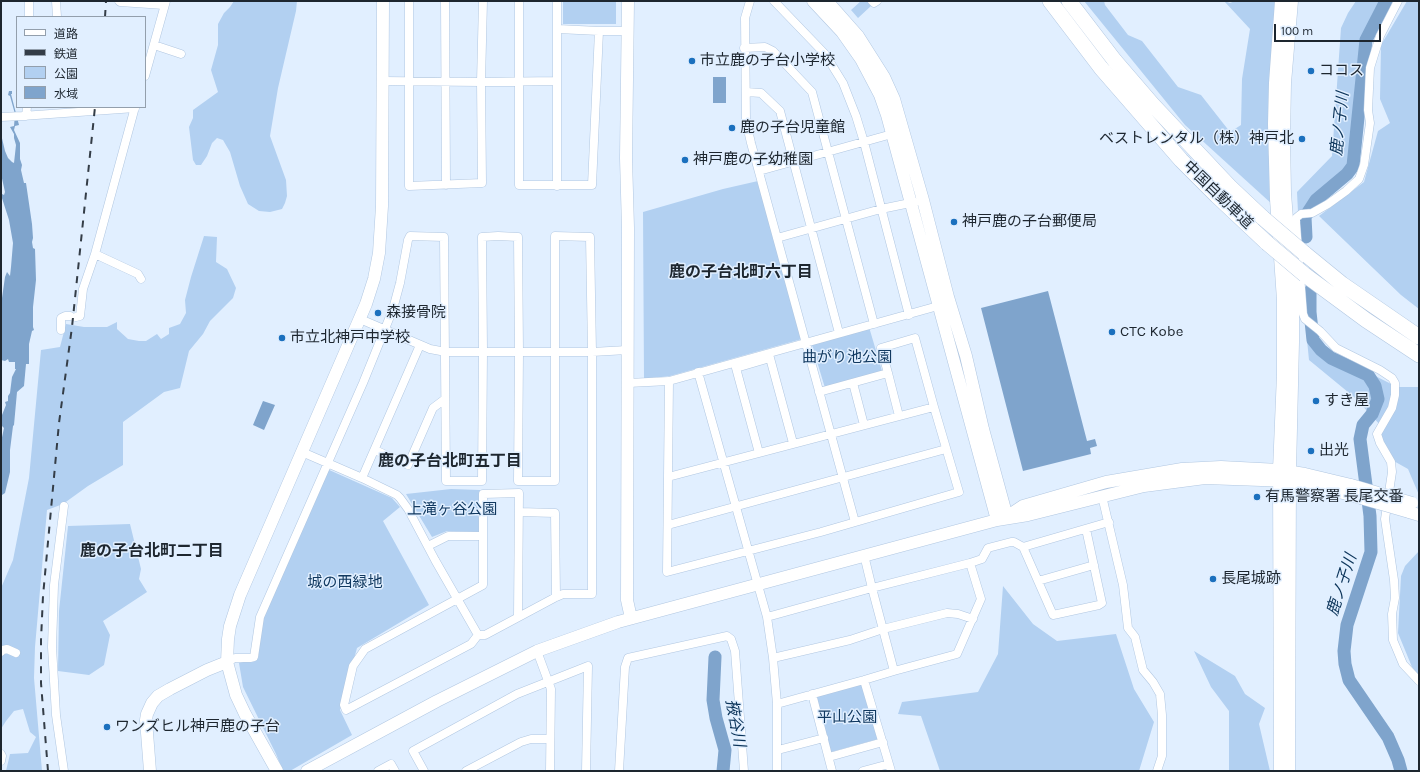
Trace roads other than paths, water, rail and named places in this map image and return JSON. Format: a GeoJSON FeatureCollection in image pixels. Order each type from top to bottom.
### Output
{"type":"FeatureCollection","features":[{"type":"Feature","properties":{"kind":"highway","name":"中国自動車道"},"geometry":{"type":"LineString","coordinates":[[1050,1],[1101,68],[1181,160],[1217,196],[1267,243],[1306,274],[1366,320],[1419,355]]}},
{"type":"Feature","properties":{"kind":"highway","name":"中国自動車道"},"geometry":{"type":"LineString","coordinates":[[1069,1],[1115,61],[1152,104],[1204,161],[1263,218],[1342,284],[1419,337]]}},
{"type":"Feature","properties":{"kind":"street"},"geometry":{"type":"LineString","coordinates":[[29,1],[29,16]]}},
{"type":"Feature","properties":{"kind":"street"},"geometry":{"type":"LineString","coordinates":[[56,1],[57,16]]}},
{"type":"Feature","properties":{"kind":"street"},"geometry":{"type":"LineString","coordinates":[[119,1],[165,3],[146,73]]}},
{"type":"Feature","properties":{"kind":"street"},"geometry":{"type":"LineString","coordinates":[[277,771],[236,695],[227,662],[228,639],[235,610],[360,319],[374,279],[379,253],[382,206],[383,1]]}},
{"type":"Feature","properties":{"kind":"street"},"geometry":{"type":"LineString","coordinates":[[409,1],[409,186],[482,183],[481,82],[483,1]]}},
{"type":"Feature","properties":{"kind":"street"},"geometry":{"type":"LineString","coordinates":[[445,1],[446,185]]}},
{"type":"Feature","properties":{"kind":"street"},"geometry":{"type":"LineString","coordinates":[[519,1],[519,185],[592,185],[599,31]]}},
{"type":"Feature","properties":{"kind":"street"},"geometry":{"type":"LineString","coordinates":[[557,1],[557,186]]}},
{"type":"Feature","properties":{"kind":"street"},"geometry":{"type":"LineString","coordinates":[[628,1],[626,158],[628,228],[627,600],[631,618]]}},
{"type":"Feature","properties":{"kind":"street"},"geometry":{"type":"LineString","coordinates":[[750,1],[745,18],[744,48],[746,121],[855,522]]}},
{"type":"Feature","properties":{"kind":"street"},"geometry":{"type":"LineString","coordinates":[[774,1],[825,54],[843,83],[864,142],[909,315]]}},
{"type":"Feature","properties":{"kind":"street"},"geometry":{"type":"LineString","coordinates":[[813,1],[842,32],[861,59],[880,95],[892,134],[938,306],[1002,518]]}},
{"type":"Feature","properties":{"kind":"street"},"geometry":{"type":"LineString","coordinates":[[827,1],[858,36],[884,77],[894,99],[923,200],[948,297],[966,356],[1002,518]]}},
{"type":"Feature","properties":{"kind":"street"},"geometry":{"type":"LineString","coordinates":[[872,1],[874,3],[877,1]]}},
{"type":"Feature","properties":{"kind":"street"},"geometry":{"type":"LineString","coordinates":[[1281,1],[1275,83],[1274,124],[1276,192],[1283,300],[1284,476],[1289,771]]}},
{"type":"Feature","properties":{"kind":"street"},"geometry":{"type":"LineString","coordinates":[[1280,771],[1284,476],[1293,384],[1293,300],[1285,193],[1284,138],[1285,83],[1292,1]]}},
{"type":"Feature","properties":{"kind":"street"},"geometry":{"type":"LineString","coordinates":[[1398,1],[1380,36],[1370,68],[1368,110],[1370,123],[1364,165],[1359,179],[1328,204],[1312,213],[1301,214],[1296,218],[1296,222],[1303,314],[1305,319],[1336,348],[1380,370],[1392,378],[1395,383],[1396,395],[1392,408],[1378,434],[1380,443],[1391,462],[1392,472],[1384,519],[1394,580],[1395,598],[1392,614],[1393,640],[1403,664],[1419,681]]}},
{"type":"Feature","properties":{"kind":"street"},"geometry":{"type":"LineString","coordinates":[[558,29],[628,31]]}},
{"type":"Feature","properties":{"kind":"street"},"geometry":{"type":"LineString","coordinates":[[154,45],[177,55]]}},
{"type":"Feature","properties":{"kind":"street"},"geometry":{"type":"LineString","coordinates":[[744,48],[765,46],[773,51],[812,92],[874,324]]}},
{"type":"Feature","properties":{"kind":"street"},"geometry":{"type":"LineString","coordinates":[[382,80],[410,82],[557,81]]}},
{"type":"Feature","properties":{"kind":"street"},"geometry":{"type":"LineString","coordinates":[[746,92],[761,93],[780,111],[839,333]]}},
{"type":"Feature","properties":{"kind":"street"},"geometry":{"type":"LineString","coordinates":[[24,116],[27,108]]}},
{"type":"Feature","properties":{"kind":"street"},"geometry":{"type":"LineString","coordinates":[[1,117],[135,108],[95,254],[83,289],[80,316],[65,316],[61,318],[61,330]]}},
{"type":"Feature","properties":{"kind":"street"},"geometry":{"type":"LineString","coordinates":[[759,170],[892,134]]}},
{"type":"Feature","properties":{"kind":"street"},"geometry":{"type":"LineString","coordinates":[[777,238],[881,209],[923,200]]}},
{"type":"Feature","properties":{"kind":"street"},"geometry":{"type":"LineString","coordinates":[[150,771],[146,714],[158,696],[207,670],[235,658],[254,657],[260,618],[363,383],[393,309],[410,236],[444,237],[446,481],[482,481],[482,237],[498,236],[518,237],[518,481],[555,481],[555,236],[590,237],[592,352],[592,594],[564,594],[518,616],[485,635],[478,635]]}},
{"type":"Feature","properties":{"kind":"street"},"geometry":{"type":"LineString","coordinates":[[95,254],[138,274],[141,279]]}},
{"type":"Feature","properties":{"kind":"street"},"geometry":{"type":"LineString","coordinates":[[628,383],[668,381],[938,306]]}},
{"type":"Feature","properties":{"kind":"street"},"geometry":{"type":"LineString","coordinates":[[360,319],[430,349],[446,352],[592,352],[627,350]]}},
{"type":"Feature","properties":{"kind":"street"},"geometry":{"type":"LineString","coordinates":[[668,381],[667,572],[821,532],[959,492],[915,338],[881,348],[899,416]]}},
{"type":"Feature","properties":{"kind":"street"},"geometry":{"type":"LineString","coordinates":[[362,478],[420,345]]}},
{"type":"Feature","properties":{"kind":"street"},"geometry":{"type":"LineString","coordinates":[[759,453],[736,368],[770,358],[793,443]]}},
{"type":"Feature","properties":{"kind":"street"},"geometry":{"type":"LineString","coordinates":[[698,372],[766,618],[773,658],[777,704],[777,771]]}},
{"type":"Feature","properties":{"kind":"street"},"geometry":{"type":"LineString","coordinates":[[819,392],[888,373]]}},
{"type":"Feature","properties":{"kind":"street"},"geometry":{"type":"LineString","coordinates":[[853,383],[864,425]]}},
{"type":"Feature","properties":{"kind":"street"},"geometry":{"type":"LineString","coordinates":[[375,450],[408,464],[433,408],[445,399]]}},
{"type":"Feature","properties":{"kind":"street"},"geometry":{"type":"LineString","coordinates":[[668,477],[934,406]]}},
{"type":"Feature","properties":{"kind":"street"},"geometry":{"type":"LineString","coordinates":[[668,525],[946,449]]}},
{"type":"Feature","properties":{"kind":"street"},"geometry":{"type":"LineString","coordinates":[[302,452],[362,478],[397,495],[400,498],[408,509],[457,600],[478,635]]}},
{"type":"Feature","properties":{"kind":"street"},"geometry":{"type":"LineString","coordinates":[[1002,518],[1023,506],[1106,482],[1182,470],[1222,467],[1284,476],[1349,489],[1415,509]]}},
{"type":"Feature","properties":{"kind":"street"},"geometry":{"type":"LineString","coordinates":[[307,771],[436,701],[537,651],[631,618],[1002,518],[1028,514],[1144,486],[1205,478],[1284,476]]}},
{"type":"Feature","properties":{"kind":"street"},"geometry":{"type":"LineString","coordinates":[[478,635],[471,644],[346,710],[344,704],[353,666],[365,649],[483,585],[483,494],[519,493],[518,616]]}},
{"type":"Feature","properties":{"kind":"street"},"geometry":{"type":"LineString","coordinates":[[1102,496],[1122,585],[1128,628],[1135,637],[1143,670],[1153,682],[1160,694],[1162,715],[1162,756],[1156,771]]}},
{"type":"Feature","properties":{"kind":"street"},"geometry":{"type":"LineString","coordinates":[[64,506],[54,585],[52,648],[56,715],[64,771]]}},
{"type":"Feature","properties":{"kind":"street"},"geometry":{"type":"LineString","coordinates":[[519,512],[555,513],[556,597]]}},
{"type":"Feature","properties":{"kind":"street"},"geometry":{"type":"LineString","coordinates":[[1023,547],[1109,522]]}},
{"type":"Feature","properties":{"kind":"street"},"geometry":{"type":"LineString","coordinates":[[766,618],[872,588],[982,560],[988,548],[1011,542],[1023,547],[1054,615],[1099,605],[1102,603],[1086,529]]}},
{"type":"Feature","properties":{"kind":"street"},"geometry":{"type":"LineString","coordinates":[[428,546],[448,536],[483,536]]}},
{"type":"Feature","properties":{"kind":"street"},"geometry":{"type":"LineString","coordinates":[[864,555],[894,671]]}},
{"type":"Feature","properties":{"kind":"street"},"geometry":{"type":"LineString","coordinates":[[777,704],[957,654],[981,599],[970,563]]}},
{"type":"Feature","properties":{"kind":"street"},"geometry":{"type":"LineString","coordinates":[[1038,581],[1094,565]]}},
{"type":"Feature","properties":{"kind":"street"},"geometry":{"type":"LineString","coordinates":[[773,658],[850,640],[883,629],[947,613],[958,614],[973,619]]}},
{"type":"Feature","properties":{"kind":"street"},"geometry":{"type":"LineString","coordinates":[[619,771],[625,667],[628,658],[727,636],[731,640],[734,651],[744,771]]}},
{"type":"Feature","properties":{"kind":"street"},"geometry":{"type":"LineString","coordinates":[[1,652],[7,649],[16,652]]}},
{"type":"Feature","properties":{"kind":"street"},"geometry":{"type":"LineString","coordinates":[[537,651],[551,690],[550,771]]}},
{"type":"Feature","properties":{"kind":"street"},"geometry":{"type":"LineString","coordinates":[[424,771],[413,751],[517,694],[588,666],[586,771]]}},
{"type":"Feature","properties":{"kind":"street"},"geometry":{"type":"LineString","coordinates":[[863,771],[890,767],[864,680]]}},
{"type":"Feature","properties":{"kind":"street"},"geometry":{"type":"LineString","coordinates":[[812,694],[832,771]]}},
{"type":"Feature","properties":{"kind":"street"},"geometry":{"type":"LineString","coordinates":[[778,750],[824,738]]}},
{"type":"Feature","properties":{"kind":"street"},"geometry":{"type":"LineString","coordinates":[[466,771],[521,742],[531,739],[550,739]]}},
{"type":"Feature","properties":{"kind":"street"},"geometry":{"type":"LineString","coordinates":[[829,757],[883,742]]}},
{"type":"Feature","properties":{"kind":"street"},"geometry":{"type":"LineString","coordinates":[[1,754],[1,761]]}},
{"type":"Feature","properties":{"kind":"street"},"geometry":{"type":"LineString","coordinates":[[378,771],[391,764],[395,771]]}},
{"type":"Feature","properties":{"kind":"water"},"geometry":{"type":"Polygon","coordinates":[[[713,77],[726,77],[726,103],[713,103],[713,77]]]}},
{"type":"Feature","properties":{"kind":"water"},"geometry":{"type":"Polygon","coordinates":[[[9,91],[12,91],[11,94],[19,125],[15,126],[14,130],[20,143],[21,170],[24,183],[26,183],[32,224],[32,242],[33,248],[35,249],[36,280],[33,307],[34,330],[32,331],[29,344],[29,364],[26,364],[24,386],[17,392],[10,450],[10,472],[5,493],[2,495],[1,500],[1,442],[4,428],[2,426],[2,415],[6,405],[5,402],[8,401],[12,377],[16,369],[15,362],[9,362],[8,359],[5,361],[1,360],[1,305],[7,272],[10,276],[13,243],[9,220],[1,195],[1,188],[2,194],[4,195],[5,192],[1,174],[1,134],[8,158],[14,163],[16,145],[14,134],[10,127],[14,126],[15,114],[10,96],[8,95],[9,91]]]}},
{"type":"Feature","properties":{"kind":"water"},"geometry":{"type":"Polygon","coordinates":[[[1048,291],[1087,441],[1095,439],[1097,446],[1090,448],[1091,454],[1023,471],[981,308],[1048,291]]]}},
{"type":"Feature","properties":{"kind":"water"},"geometry":{"type":"Polygon","coordinates":[[[263,401],[275,405],[264,430],[253,425],[263,401]]]}},
{"type":"Feature","properties":{"kind":"waterway","name":"鹿ノ子川"},"geometry":{"type":"LineString","coordinates":[[1306,237],[1305,217],[1316,200],[1347,174],[1353,166],[1366,40],[1386,1]]}},
{"type":"Feature","properties":{"kind":"waterway","name":"鹿ノ子川"},"geometry":{"type":"LineString","coordinates":[[1310,291],[1310,312],[1313,340],[1321,350],[1331,358],[1368,375],[1375,386],[1378,399],[1372,414],[1363,425],[1360,439],[1370,516],[1371,552],[1347,625],[1344,651],[1345,664],[1349,680],[1388,737],[1401,771]]}},
{"type":"Feature","properties":{"kind":"waterway","name":"掖谷川"},"geometry":{"type":"LineString","coordinates":[[715,657],[713,700],[716,718],[725,750],[723,771]]}},
{"type":"Feature","properties":{"kind":"railway"},"geometry":{"type":"LineString","coordinates":[[105,16],[106,1]]}},
{"type":"Feature","properties":{"kind":"railway"},"geometry":{"type":"LineString","coordinates":[[48,771],[41,683],[43,596],[59,423],[72,327],[95,108]]}},
{"type":"Feature","properties":{"kind":"place","name":"市立鹿の子台小学校"},"geometry":{"type":"Point","coordinates":[692,61]}},
{"type":"Feature","properties":{"kind":"place","name":"ココス"},"geometry":{"type":"Point","coordinates":[1311,71]}},
{"type":"Feature","properties":{"kind":"place","name":"鹿の子台児童館"},"geometry":{"type":"Point","coordinates":[732,128]}},
{"type":"Feature","properties":{"kind":"place","name":"ベストレンタル（株）神戸北"},"geometry":{"type":"Point","coordinates":[1302,139]}},
{"type":"Feature","properties":{"kind":"place","name":"神戸鹿の子幼稚園"},"geometry":{"type":"Point","coordinates":[685,160]}},
{"type":"Feature","properties":{"kind":"place","name":"神戸鹿の子台郵便局"},"geometry":{"type":"Point","coordinates":[954,222]}},
{"type":"Feature","properties":{"kind":"place","name":"森接骨院"},"geometry":{"type":"Point","coordinates":[378,313]}},
{"type":"Feature","properties":{"kind":"place","name":"CTC Kobe"},"geometry":{"type":"Point","coordinates":[1112,332]}},
{"type":"Feature","properties":{"kind":"place","name":"市立北神戸中学校"},"geometry":{"type":"Point","coordinates":[282,338]}},
{"type":"Feature","properties":{"kind":"place","name":"すき屋"},"geometry":{"type":"Point","coordinates":[1316,401]}},
{"type":"Feature","properties":{"kind":"place","name":"出光"},"geometry":{"type":"Point","coordinates":[1311,451]}},
{"type":"Feature","properties":{"kind":"place","name":"有馬警察署 長尾交番"},"geometry":{"type":"Point","coordinates":[1257,497]}},
{"type":"Feature","properties":{"kind":"place","name":"長尾城跡"},"geometry":{"type":"Point","coordinates":[1213,579]}},
{"type":"Feature","properties":{"kind":"place","name":"ワンズヒル神戸鹿の子台"},"geometry":{"type":"Point","coordinates":[107,727]}},
{"type":"Feature","properties":{"kind":"district","name":"鹿の子台北町六丁目"},"geometry":{"type":"Point","coordinates":[741,272]}},
{"type":"Feature","properties":{"kind":"district","name":"鹿の子台北町五丁目"},"geometry":{"type":"Point","coordinates":[450,461]}},
{"type":"Feature","properties":{"kind":"district","name":"鹿の子台北町二丁目"},"geometry":{"type":"Point","coordinates":[152,551]}},
{"type":"Feature","properties":{"kind":"park label","name":"曲がり池公園"},"geometry":{"type":"Point","coordinates":[847,358]}},
{"type":"Feature","properties":{"kind":"park label","name":"上滝ヶ谷公園"},"geometry":{"type":"Point","coordinates":[452,510]}},
{"type":"Feature","properties":{"kind":"park label","name":"城の西緑地"},"geometry":{"type":"Point","coordinates":[345,583]}},
{"type":"Feature","properties":{"kind":"park label","name":"平山公園"},"geometry":{"type":"Point","coordinates":[847,718]}}]}
